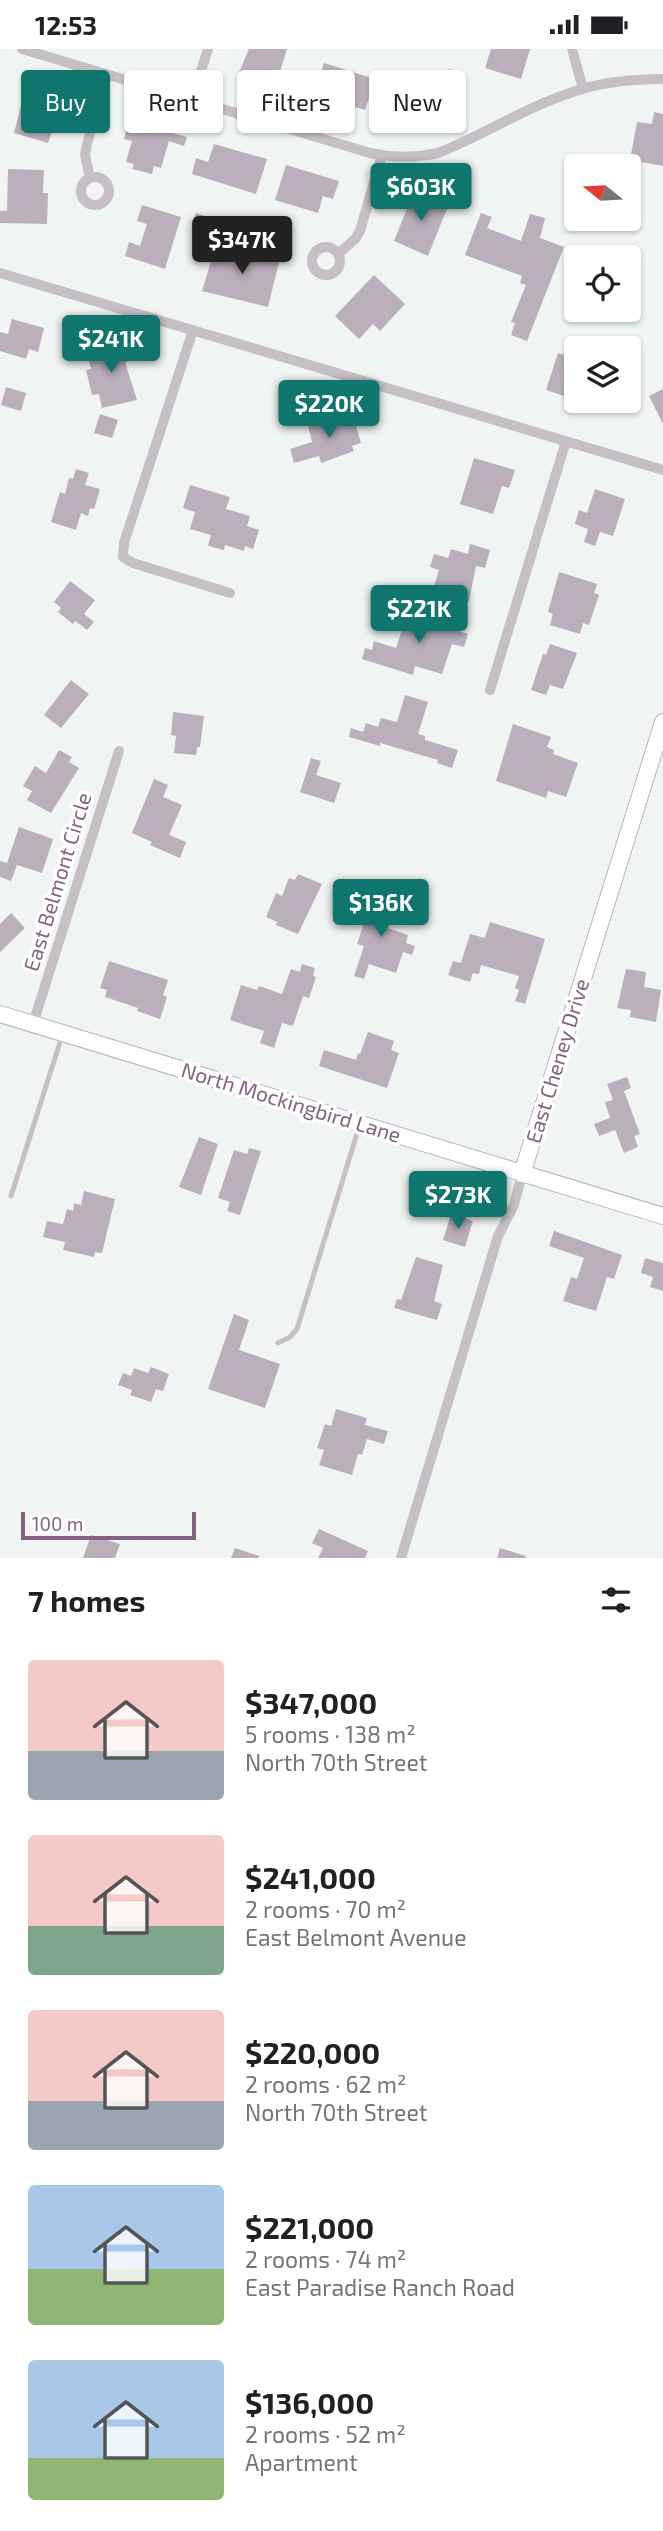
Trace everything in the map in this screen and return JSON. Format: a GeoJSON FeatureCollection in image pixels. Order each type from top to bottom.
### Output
{"type":"FeatureCollection","features":[{"type":"Feature","properties":{"kind":"street"},"geometry":{"type":"LineString","coordinates":[[22,49],[93,70]]}},
{"type":"Feature","properties":{"kind":"street"},"geometry":{"type":"LineString","coordinates":[[201,70],[208,49]]}},
{"type":"Feature","properties":{"kind":"street"},"geometry":{"type":"LineString","coordinates":[[572,49],[583,89]]}},
{"type":"Feature","properties":{"kind":"street"},"geometry":{"type":"LineString","coordinates":[[223,109],[382,155],[419,157],[438,153],[565,94],[609,82],[663,79]]}},
{"type":"Feature","properties":{"kind":"street"},"geometry":{"type":"LineString","coordinates":[[90,133],[85,155],[90,178]]}},
{"type":"Feature","properties":{"kind":"street"},"geometry":{"type":"LineString","coordinates":[[338,254],[355,239],[360,230],[382,155]]}},
{"type":"Feature","properties":{"kind":"street"},"geometry":{"type":"LineString","coordinates":[[0,273],[663,470]]}},
{"type":"Feature","properties":{"kind":"street"},"geometry":{"type":"LineString","coordinates":[[192,330],[124,544],[123,557],[132,563],[230,593]]}},
{"type":"Feature","properties":{"kind":"street"},"geometry":{"type":"LineString","coordinates":[[490,689],[566,441]]}},
{"type":"Feature","properties":{"kind":"street","name":"East Cheney Drive"},"geometry":{"type":"LineString","coordinates":[[401,1558],[498,1236],[514,1205],[662,727]]}},
{"type":"Feature","properties":{"kind":"street","name":"East Belmont Circle"},"geometry":{"type":"LineString","coordinates":[[33,1024],[119,751]]}},
{"type":"Feature","properties":{"kind":"street","name":"North Mockingbird Lane"},"geometry":{"type":"LineString","coordinates":[[0,1014],[663,1216]]}},
{"type":"Feature","properties":{"kind":"lane"},"geometry":{"type":"LineString","coordinates":[[11,1196],[63,1033]]}},
{"type":"Feature","properties":{"kind":"lane"},"geometry":{"type":"LineString","coordinates":[[278,1343],[290,1337],[297,1329],[360,1124]]}},
{"type":"Feature","properties":{"kind":"building"},"geometry":{"type":"Polygon","coordinates":[[[249,49],[287,49],[280,70],[240,70],[249,49]]]}},
{"type":"Feature","properties":{"kind":"building"},"geometry":{"type":"Polygon","coordinates":[[[491,49],[530,49],[521,79],[485,68],[491,49]]]}},
{"type":"Feature","properties":{"kind":"building"},"geometry":{"type":"Polygon","coordinates":[[[324,63],[346,70],[322,70],[324,63]]]}},
{"type":"Feature","properties":{"kind":"building"},"geometry":{"type":"Polygon","coordinates":[[[355,73],[369,77],[369,98],[365,110],[355,107],[355,73]]]}},
{"type":"Feature","properties":{"kind":"building"},"geometry":{"type":"Polygon","coordinates":[[[21,106],[21,133],[51,133],[48,143],[14,133],[21,106]]]}},
{"type":"Feature","properties":{"kind":"building"},"geometry":{"type":"Polygon","coordinates":[[[654,112],[663,114],[663,166],[641,162],[641,154],[631,154],[637,122],[652,124],[654,112]]]}},
{"type":"Feature","properties":{"kind":"building"},"geometry":{"type":"Polygon","coordinates":[[[126,133],[172,133],[187,137],[184,146],[169,141],[161,168],[154,166],[152,174],[132,169],[134,164],[126,162],[132,141],[124,139],[126,133]]]}},
{"type":"Feature","properties":{"kind":"building"},"geometry":{"type":"Polygon","coordinates":[[[214,144],[267,159],[256,194],[192,174],[196,158],[208,162],[214,144]]]}},
{"type":"Feature","properties":{"kind":"building"},"geometry":{"type":"Polygon","coordinates":[[[286,165],[339,181],[333,199],[323,196],[318,213],[275,200],[286,165]]]}},
{"type":"Feature","properties":{"kind":"building"},"geometry":{"type":"Polygon","coordinates":[[[8,169],[44,170],[43,193],[48,193],[47,224],[0,223],[0,211],[7,211],[8,169]]]}},
{"type":"Feature","properties":{"kind":"building"},"geometry":{"type":"Polygon","coordinates":[[[414,191],[448,206],[428,256],[394,241],[414,191]]]}},
{"type":"Feature","properties":{"kind":"building"},"geometry":{"type":"Polygon","coordinates":[[[142,205],[181,217],[165,269],[125,256],[129,242],[140,246],[147,224],[137,221],[142,205]]]}},
{"type":"Feature","properties":{"kind":"building"},"geometry":{"type":"Polygon","coordinates":[[[196,213],[205,216],[202,225],[193,222],[196,213]]]}},
{"type":"Feature","properties":{"kind":"building"},"geometry":{"type":"Polygon","coordinates":[[[481,213],[492,217],[487,228],[521,241],[530,214],[545,218],[540,238],[564,247],[527,341],[511,335],[515,323],[511,322],[526,285],[520,283],[522,276],[465,255],[481,213]]]}},
{"type":"Feature","properties":{"kind":"building"},"geometry":{"type":"Polygon","coordinates":[[[216,245],[244,254],[245,250],[280,258],[268,307],[202,291],[216,245]]]}},
{"type":"Feature","properties":{"kind":"building"},"geometry":{"type":"Polygon","coordinates":[[[374,275],[405,304],[380,331],[373,324],[359,339],[335,316],[374,275]]]}},
{"type":"Feature","properties":{"kind":"building"},"geometry":{"type":"Polygon","coordinates":[[[12,319],[44,328],[38,352],[29,349],[26,359],[0,351],[0,332],[8,334],[12,319]]]}},
{"type":"Feature","properties":{"kind":"building"},"geometry":{"type":"Polygon","coordinates":[[[121,343],[122,348],[132,345],[135,360],[125,362],[137,400],[102,408],[99,394],[92,395],[86,370],[91,369],[87,351],[121,343]]]}},
{"type":"Feature","properties":{"kind":"building"},"geometry":{"type":"Polygon","coordinates":[[[558,353],[564,355],[564,396],[546,390],[558,353]]]}},
{"type":"Feature","properties":{"kind":"building"},"geometry":{"type":"Polygon","coordinates":[[[6,387],[26,393],[21,411],[1,405],[6,387]]]}},
{"type":"Feature","properties":{"kind":"building"},"geometry":{"type":"Polygon","coordinates":[[[663,389],[663,424],[649,396],[663,389]]]}},
{"type":"Feature","properties":{"kind":"building"},"geometry":{"type":"Polygon","coordinates":[[[352,412],[361,443],[352,446],[354,451],[321,463],[319,456],[294,463],[290,449],[312,442],[308,426],[352,412]]]}},
{"type":"Feature","properties":{"kind":"building"},"geometry":{"type":"Polygon","coordinates":[[[100,414],[118,420],[112,438],[94,433],[100,414]]]}},
{"type":"Feature","properties":{"kind":"building"},"geometry":{"type":"Polygon","coordinates":[[[474,458],[515,470],[509,488],[502,486],[493,514],[460,504],[474,458]]]}},
{"type":"Feature","properties":{"kind":"building"},"geometry":{"type":"Polygon","coordinates":[[[76,469],[89,473],[85,485],[100,489],[94,509],[90,508],[88,516],[81,513],[76,530],[51,522],[60,492],[65,494],[69,478],[73,479],[76,469]]]}},
{"type":"Feature","properties":{"kind":"building"},"geometry":{"type":"Polygon","coordinates":[[[190,485],[230,497],[226,509],[250,516],[247,526],[259,530],[253,549],[245,546],[244,551],[225,545],[224,550],[208,546],[211,535],[190,529],[195,512],[183,508],[190,485]]]}},
{"type":"Feature","properties":{"kind":"building"},"geometry":{"type":"Polygon","coordinates":[[[595,489],[625,499],[613,536],[600,532],[595,546],[584,542],[588,529],[575,524],[579,510],[587,513],[595,489]]]}},
{"type":"Feature","properties":{"kind":"building"},"geometry":{"type":"Polygon","coordinates":[[[470,544],[490,550],[485,568],[476,566],[469,601],[433,590],[439,570],[430,567],[434,554],[448,558],[451,549],[468,554],[470,544]]]}},
{"type":"Feature","properties":{"kind":"building"},"geometry":{"type":"Polygon","coordinates":[[[559,572],[597,584],[594,593],[599,595],[589,625],[583,623],[580,634],[550,625],[553,614],[548,612],[559,572]]]}},
{"type":"Feature","properties":{"kind":"building"},"geometry":{"type":"Polygon","coordinates":[[[70,581],[95,600],[84,614],[94,622],[87,630],[75,621],[73,624],[58,612],[61,608],[54,602],[70,581]]]}},
{"type":"Feature","properties":{"kind":"building"},"geometry":{"type":"Polygon","coordinates":[[[416,607],[444,615],[442,621],[457,625],[455,630],[468,634],[464,647],[452,644],[442,674],[415,666],[413,675],[362,659],[365,648],[372,650],[374,641],[396,648],[405,621],[411,622],[416,607]]]}},
{"type":"Feature","properties":{"kind":"building"},"geometry":{"type":"Polygon","coordinates":[[[550,644],[577,653],[563,689],[550,685],[546,695],[531,690],[543,654],[546,655],[550,644]]]}},
{"type":"Feature","properties":{"kind":"building"},"geometry":{"type":"Polygon","coordinates":[[[71,680],[89,694],[61,728],[44,715],[71,680]]]}},
{"type":"Feature","properties":{"kind":"building"},"geometry":{"type":"Polygon","coordinates":[[[405,695],[428,702],[418,734],[425,736],[425,740],[458,750],[452,768],[437,763],[438,760],[349,737],[351,728],[363,732],[366,723],[378,727],[381,718],[397,722],[405,695]]]}},
{"type":"Feature","properties":{"kind":"building"},"geometry":{"type":"Polygon","coordinates":[[[173,712],[204,716],[200,747],[197,747],[196,755],[174,753],[176,736],[171,735],[173,712]]]}},
{"type":"Feature","properties":{"kind":"building"},"geometry":{"type":"Polygon","coordinates":[[[513,724],[551,737],[547,747],[554,750],[553,754],[578,763],[566,797],[548,791],[546,798],[496,781],[513,724]]]}},
{"type":"Feature","properties":{"kind":"building"},"geometry":{"type":"Polygon","coordinates":[[[59,750],[72,757],[69,762],[79,768],[51,813],[27,800],[32,791],[23,786],[35,766],[46,773],[59,750]]]}},
{"type":"Feature","properties":{"kind":"building"},"geometry":{"type":"Polygon","coordinates":[[[311,758],[321,761],[316,775],[341,783],[334,803],[300,792],[311,758]]]}},
{"type":"Feature","properties":{"kind":"building"},"geometry":{"type":"Polygon","coordinates":[[[154,779],[168,785],[163,797],[182,805],[169,835],[186,842],[180,858],[150,845],[152,842],[132,833],[154,779]]]}},
{"type":"Feature","properties":{"kind":"building"},"geometry":{"type":"Polygon","coordinates":[[[19,827],[53,839],[42,873],[17,865],[11,881],[0,877],[0,861],[7,863],[19,827]]]}},
{"type":"Feature","properties":{"kind":"building"},"geometry":{"type":"Polygon","coordinates":[[[298,874],[322,884],[298,934],[276,925],[277,922],[266,917],[276,893],[282,896],[289,878],[295,880],[298,874]]]}},
{"type":"Feature","properties":{"kind":"building"},"geometry":{"type":"Polygon","coordinates":[[[375,890],[392,896],[382,926],[408,935],[406,943],[415,946],[412,955],[403,952],[396,973],[369,964],[364,979],[354,976],[364,946],[357,944],[375,890]]]}},
{"type":"Feature","properties":{"kind":"building"},"geometry":{"type":"Polygon","coordinates":[[[11,913],[25,928],[0,952],[0,924],[11,913]]]}},
{"type":"Feature","properties":{"kind":"building"},"geometry":{"type":"Polygon","coordinates":[[[490,922],[545,939],[525,1004],[515,1001],[519,990],[515,988],[519,976],[481,965],[479,974],[473,973],[470,982],[448,975],[453,961],[461,963],[470,934],[485,938],[490,922]]]}},
{"type":"Feature","properties":{"kind":"building"},"geometry":{"type":"Polygon","coordinates":[[[109,961],[168,980],[163,995],[167,997],[160,1019],[105,997],[107,990],[100,988],[109,961]]]}},
{"type":"Feature","properties":{"kind":"building"},"geometry":{"type":"Polygon","coordinates":[[[302,964],[315,968],[313,976],[316,977],[309,998],[303,996],[293,1026],[282,1023],[274,1048],[260,1043],[264,1031],[230,1020],[241,985],[257,990],[259,986],[282,994],[291,969],[300,972],[302,964]]]}},
{"type":"Feature","properties":{"kind":"building"},"geometry":{"type":"Polygon","coordinates":[[[626,969],[646,972],[644,987],[661,990],[656,1022],[630,1017],[631,1010],[617,1008],[626,969]]]}},
{"type":"Feature","properties":{"kind":"building"},"geometry":{"type":"Polygon","coordinates":[[[368,1032],[394,1041],[391,1050],[399,1053],[387,1088],[319,1066],[324,1050],[356,1060],[368,1032]]]}},
{"type":"Feature","properties":{"kind":"building"},"geometry":{"type":"Polygon","coordinates":[[[627,1077],[631,1088],[624,1091],[640,1134],[634,1136],[638,1147],[624,1153],[615,1130],[599,1136],[594,1124],[610,1118],[605,1102],[613,1100],[607,1084],[627,1077]]]}},
{"type":"Feature","properties":{"kind":"building"},"geometry":{"type":"Polygon","coordinates":[[[199,1137],[218,1144],[201,1195],[179,1187],[199,1137]]]}},
{"type":"Feature","properties":{"kind":"building"},"geometry":{"type":"Polygon","coordinates":[[[249,1148],[261,1151],[240,1215],[227,1211],[230,1202],[218,1198],[234,1150],[247,1154],[249,1148]]]}},
{"type":"Feature","properties":{"kind":"building"},"geometry":{"type":"Polygon","coordinates":[[[84,1191],[115,1199],[102,1253],[95,1252],[94,1257],[63,1250],[65,1242],[43,1237],[47,1221],[63,1224],[67,1209],[73,1211],[74,1203],[81,1205],[84,1191]]]}},
{"type":"Feature","properties":{"kind":"building"},"geometry":{"type":"Polygon","coordinates":[[[451,1214],[473,1221],[465,1247],[443,1240],[451,1214]]]}},
{"type":"Feature","properties":{"kind":"building"},"geometry":{"type":"Polygon","coordinates":[[[554,1231],[622,1255],[614,1279],[607,1277],[596,1311],[563,1301],[571,1277],[577,1279],[584,1258],[549,1246],[554,1231]]]}},
{"type":"Feature","properties":{"kind":"building"},"geometry":{"type":"Polygon","coordinates":[[[416,1257],[443,1265],[434,1301],[442,1304],[437,1320],[394,1308],[397,1299],[401,1300],[416,1257]]]}},
{"type":"Feature","properties":{"kind":"building"},"geometry":{"type":"Polygon","coordinates":[[[645,1258],[663,1263],[663,1291],[650,1287],[653,1277],[641,1273],[645,1258]]]}},
{"type":"Feature","properties":{"kind":"building"},"geometry":{"type":"Polygon","coordinates":[[[234,1314],[249,1320],[239,1350],[280,1364],[265,1408],[208,1389],[234,1314]]]}},
{"type":"Feature","properties":{"kind":"building"},"geometry":{"type":"Polygon","coordinates":[[[151,1367],[169,1374],[163,1391],[156,1389],[151,1402],[130,1395],[132,1390],[118,1385],[123,1373],[131,1376],[134,1368],[148,1373],[151,1367]]]}},
{"type":"Feature","properties":{"kind":"building"},"geometry":{"type":"Polygon","coordinates":[[[336,1409],[367,1418],[365,1425],[388,1431],[384,1444],[367,1439],[362,1455],[358,1454],[352,1475],[319,1465],[324,1450],[317,1448],[325,1424],[331,1426],[336,1409]]]}},
{"type":"Feature","properties":{"kind":"building"},"geometry":{"type":"Polygon","coordinates":[[[319,1529],[368,1551],[365,1558],[318,1558],[323,1548],[312,1543],[319,1529]]]}},
{"type":"Feature","properties":{"kind":"building"},"geometry":{"type":"Polygon","coordinates":[[[91,1535],[120,1544],[115,1558],[83,1558],[91,1535]]]}},
{"type":"Feature","properties":{"kind":"building"},"geometry":{"type":"Polygon","coordinates":[[[235,1548],[259,1556],[259,1558],[231,1558],[235,1548]]]}},
{"type":"Feature","properties":{"kind":"building"},"geometry":{"type":"Polygon","coordinates":[[[500,1548],[526,1556],[497,1558],[500,1548]]]}}]}
